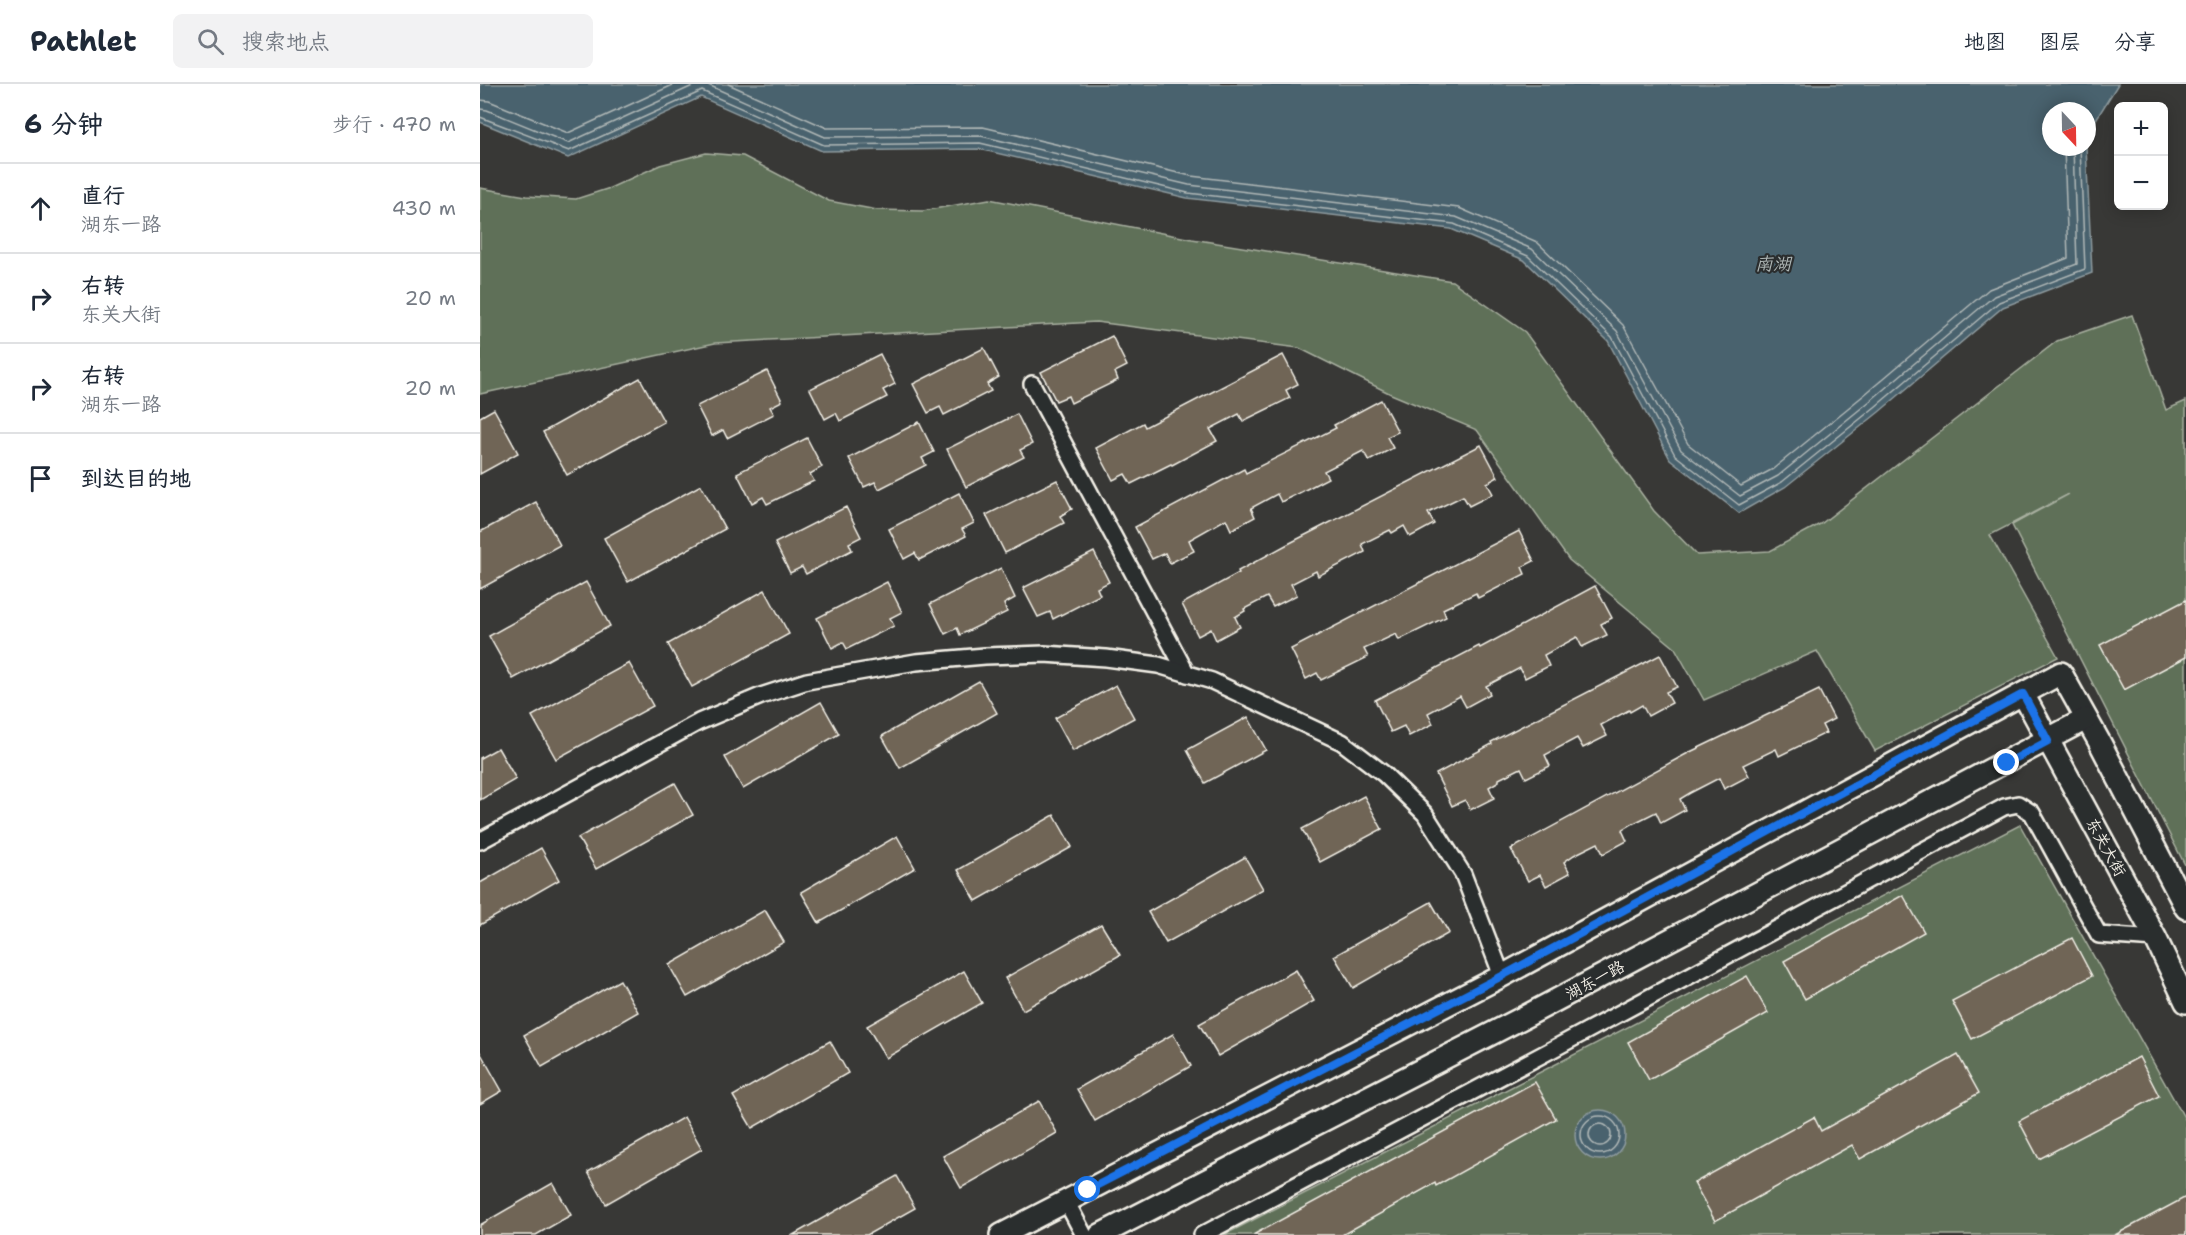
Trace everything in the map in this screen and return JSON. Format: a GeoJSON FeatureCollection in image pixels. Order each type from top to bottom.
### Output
{"type":"FeatureCollection","features":[{"type":"Feature","properties":{"kind":"main road"},"geometry":{"type":"LineString","coordinates":[[1001,1235],[1502,976],[2061,673],[2186,908]]}},
{"type":"Feature","properties":{"kind":"main road","name":"东关大街"},"geometry":{"type":"LineString","coordinates":[[2023,694],[2156,939],[2186,1002]]}},
{"type":"Feature","properties":{"kind":"main road","name":"湖东一路"},"geometry":{"type":"LineString","coordinates":[[1100,1235],[1528,1015],[2086,719]]}},
{"type":"Feature","properties":{"kind":"street"},"geometry":{"type":"LineString","coordinates":[[1032,384],[1187,674]]}},
{"type":"Feature","properties":{"kind":"street"},"geometry":{"type":"LineString","coordinates":[[480,841],[699,722],[761,696],[807,681],[916,662],[1044,654],[1106,658],[1158,665],[1212,681],[1342,742],[1384,774],[1425,814],[1463,874],[1502,976]]}},
{"type":"Feature","properties":{"kind":"street"},"geometry":{"type":"LineString","coordinates":[[1202,1235],[2004,807],[2018,804],[2032,813],[2099,935],[2156,939]]}},
{"type":"Feature","properties":{"kind":"street"},"geometry":{"type":"LineString","coordinates":[[1066,1201],[1084,1235]]}},
{"type":"Feature","properties":{"kind":"green space"},"geometry":{"type":"Polygon","coordinates":[[[706,153],[743,156],[829,201],[877,210],[923,211],[989,199],[1192,239],[1452,281],[1525,332],[1654,511],[1697,555],[1770,551],[1822,523],[2057,341],[2132,315],[2166,410],[2186,401],[2186,867],[2012,525],[2069,494],[1990,535],[2058,657],[1875,751],[1817,651],[1704,700],[1675,648],[1569,560],[1477,430],[1391,394],[1299,348],[1096,322],[715,343],[480,394],[480,188],[526,196],[576,199],[610,188],[660,165],[706,153]]]}},
{"type":"Feature","properties":{"kind":"green space"},"geometry":{"type":"Polygon","coordinates":[[[2020,825],[2186,1121],[2186,1235],[1224,1235],[2020,825]]]}},
{"type":"Feature","properties":{"kind":"water","name":"南湖"},"geometry":{"type":"Polygon","coordinates":[[[480,84],[2118,84],[2096,119],[2096,102],[2042,102],[2042,156],[2086,156],[2092,273],[2003,307],[1879,412],[1785,487],[1739,513],[1670,459],[1608,341],[1524,260],[1451,229],[1187,198],[979,149],[822,151],[701,97],[568,158],[480,122],[480,84]]]}},
{"type":"Feature","properties":{"kind":"water"},"geometry":{"type":"Polygon","coordinates":[[[1600,1110],[1614,1114],[1621,1121],[1625,1135],[1621,1149],[1614,1156],[1600,1160],[1586,1156],[1579,1149],[1575,1135],[1579,1121],[1586,1114],[1600,1110]]]}},
{"type":"Feature","properties":{"kind":"building"},"geometry":{"type":"Polygon","coordinates":[[[1112,336],[1127,366],[1115,372],[1118,380],[1071,403],[1068,396],[1056,401],[1041,372],[1112,336]]]}},
{"type":"Feature","properties":{"kind":"building"},"geometry":{"type":"Polygon","coordinates":[[[984,348],[999,377],[987,384],[991,391],[944,415],[940,407],[928,413],[913,384],[984,348]]]}},
{"type":"Feature","properties":{"kind":"building"},"geometry":{"type":"Polygon","coordinates":[[[880,354],[895,384],[883,390],[887,397],[840,421],[836,413],[825,419],[810,389],[880,354]]]}},
{"type":"Feature","properties":{"kind":"building"},"geometry":{"type":"Polygon","coordinates":[[[1283,355],[1298,384],[1286,390],[1290,398],[1243,421],[1239,414],[1210,429],[1217,441],[1131,484],[1125,474],[1113,480],[1096,448],[1143,423],[1145,427],[1283,355]]]}},
{"type":"Feature","properties":{"kind":"building"},"geometry":{"type":"Polygon","coordinates":[[[767,371],[782,401],[770,407],[774,414],[727,438],[723,430],[712,436],[697,406],[767,371]]]}},
{"type":"Feature","properties":{"kind":"building"},"geometry":{"type":"Polygon","coordinates":[[[640,378],[664,422],[567,475],[543,432],[640,378]]]}},
{"type":"Feature","properties":{"kind":"building"},"geometry":{"type":"Polygon","coordinates":[[[1381,400],[1398,432],[1387,437],[1393,448],[1369,461],[1363,451],[1324,471],[1328,478],[1281,502],[1277,494],[1251,508],[1255,517],[1231,530],[1226,519],[1189,540],[1194,551],[1170,563],[1165,553],[1152,559],[1135,527],[1244,469],[1246,473],[1336,428],[1334,425],[1381,400]]]}},
{"type":"Feature","properties":{"kind":"building"},"geometry":{"type":"Polygon","coordinates":[[[494,409],[518,453],[480,474],[480,417],[494,409]]]}},
{"type":"Feature","properties":{"kind":"building"},"geometry":{"type":"Polygon","coordinates":[[[1017,414],[1032,444],[1020,450],[1024,457],[966,487],[947,449],[1017,414]]]}},
{"type":"Feature","properties":{"kind":"building"},"geometry":{"type":"Polygon","coordinates":[[[919,422],[934,452],[922,458],[926,465],[879,489],[875,482],[864,487],[849,458],[919,422]]]}},
{"type":"Feature","properties":{"kind":"building"},"geometry":{"type":"Polygon","coordinates":[[[807,438],[822,467],[810,474],[814,481],[767,504],[763,497],[752,503],[737,473],[807,438]]]}},
{"type":"Feature","properties":{"kind":"building"},"geometry":{"type":"Polygon","coordinates":[[[1481,445],[1498,477],[1487,483],[1493,494],[1469,506],[1463,496],[1428,513],[1434,524],[1410,537],[1404,526],[1392,533],[1390,530],[1362,544],[1365,552],[1318,576],[1316,571],[1291,584],[1297,595],[1273,607],[1267,597],[1244,609],[1245,611],[1235,617],[1240,627],[1216,640],[1211,629],[1198,636],[1182,604],[1288,544],[1481,445]]]}},
{"type":"Feature","properties":{"kind":"building"},"geometry":{"type":"Polygon","coordinates":[[[1057,480],[1072,509],[1060,516],[1064,523],[1005,553],[986,515],[1057,480]]]}},
{"type":"Feature","properties":{"kind":"building"},"geometry":{"type":"Polygon","coordinates":[[[701,485],[725,529],[628,582],[604,538],[701,485]]]}},
{"type":"Feature","properties":{"kind":"building"},"geometry":{"type":"Polygon","coordinates":[[[959,493],[974,523],[962,529],[966,536],[919,560],[915,553],[904,559],[889,529],[959,493]]]}},
{"type":"Feature","properties":{"kind":"building"},"geometry":{"type":"Polygon","coordinates":[[[536,502],[560,545],[480,589],[480,532],[536,502]]]}},
{"type":"Feature","properties":{"kind":"building"},"geometry":{"type":"Polygon","coordinates":[[[846,507],[861,537],[849,543],[852,550],[806,574],[802,567],[790,573],[775,543],[846,507]]]}},
{"type":"Feature","properties":{"kind":"building"},"geometry":{"type":"Polygon","coordinates":[[[1519,531],[1534,561],[1522,567],[1525,574],[1478,598],[1476,593],[1443,609],[1446,617],[1399,640],[1396,634],[1364,649],[1368,657],[1321,680],[1317,673],[1306,679],[1291,649],[1519,531]]]}},
{"type":"Feature","properties":{"kind":"building"},"geometry":{"type":"Polygon","coordinates":[[[1094,552],[1109,582],[1097,588],[1100,595],[1053,619],[1050,612],[1038,617],[1023,588],[1094,552]]]}},
{"type":"Feature","properties":{"kind":"building"},"geometry":{"type":"Polygon","coordinates":[[[1001,568],[1015,598],[1004,604],[1007,612],[960,635],[957,628],[945,634],[930,604],[1001,568]]]}},
{"type":"Feature","properties":{"kind":"building"},"geometry":{"type":"Polygon","coordinates":[[[586,582],[610,626],[513,679],[489,636],[586,582]]]}},
{"type":"Feature","properties":{"kind":"building"},"geometry":{"type":"Polygon","coordinates":[[[887,582],[902,612],[890,618],[894,626],[847,649],[843,642],[832,648],[817,618],[887,582]]]}},
{"type":"Feature","properties":{"kind":"building"},"geometry":{"type":"Polygon","coordinates":[[[1595,586],[1612,618],[1601,624],[1607,635],[1582,647],[1577,637],[1544,655],[1549,666],[1525,678],[1520,668],[1486,686],[1490,694],[1466,707],[1460,696],[1428,713],[1433,724],[1409,736],[1404,726],[1391,732],[1375,700],[1479,646],[1480,648],[1595,586]]]}},
{"type":"Feature","properties":{"kind":"building"},"geometry":{"type":"Polygon","coordinates":[[[765,590],[789,634],[692,687],[668,644],[765,590]]]}},
{"type":"Feature","properties":{"kind":"building"},"geometry":{"type":"Polygon","coordinates":[[[2186,600],[2186,657],[2124,690],[2100,645],[2186,600]]]}},
{"type":"Feature","properties":{"kind":"building"},"geometry":{"type":"Polygon","coordinates":[[[1660,655],[1677,687],[1666,692],[1672,703],[1648,716],[1642,705],[1630,712],[1629,710],[1601,725],[1607,736],[1583,748],[1577,738],[1545,755],[1550,766],[1526,778],[1521,768],[1499,779],[1489,787],[1494,798],[1470,810],[1465,800],[1452,806],[1436,774],[1492,744],[1491,742],[1660,655]]]}},
{"type":"Feature","properties":{"kind":"building"},"geometry":{"type":"Polygon","coordinates":[[[629,663],[653,706],[556,759],[532,716],[629,663]]]}},
{"type":"Feature","properties":{"kind":"building"},"geometry":{"type":"Polygon","coordinates":[[[979,681],[997,713],[900,768],[882,736],[979,681]]]}},
{"type":"Feature","properties":{"kind":"building"},"geometry":{"type":"Polygon","coordinates":[[[1116,685],[1134,718],[1073,751],[1055,718],[1116,685]]]}},
{"type":"Feature","properties":{"kind":"building"},"geometry":{"type":"Polygon","coordinates":[[[1819,690],[1834,719],[1822,725],[1826,733],[1779,756],[1776,749],[1743,765],[1749,776],[1724,789],[1719,778],[1690,793],[1680,799],[1685,810],[1661,823],[1656,812],[1632,824],[1622,830],[1627,841],[1603,854],[1598,843],[1574,855],[1564,862],[1570,873],[1546,886],[1540,875],[1528,881],[1511,849],[1690,752],[1819,690]]]}},
{"type":"Feature","properties":{"kind":"building"},"geometry":{"type":"Polygon","coordinates":[[[821,702],[839,734],[743,789],[725,757],[821,702]]]}},
{"type":"Feature","properties":{"kind":"building"},"geometry":{"type":"Polygon","coordinates":[[[1248,717],[1266,750],[1205,783],[1187,750],[1248,717]]]}},
{"type":"Feature","properties":{"kind":"building"},"geometry":{"type":"Polygon","coordinates":[[[498,748],[516,779],[480,800],[480,758],[498,748]]]}},
{"type":"Feature","properties":{"kind":"building"},"geometry":{"type":"Polygon","coordinates":[[[675,783],[693,815],[596,869],[578,838],[675,783]]]}},
{"type":"Feature","properties":{"kind":"building"},"geometry":{"type":"Polygon","coordinates":[[[1364,796],[1382,829],[1320,862],[1302,829],[1364,796]]]}},
{"type":"Feature","properties":{"kind":"building"},"geometry":{"type":"Polygon","coordinates":[[[1054,815],[1072,847],[976,901],[958,870],[1054,815]]]}},
{"type":"Feature","properties":{"kind":"building"},"geometry":{"type":"Polygon","coordinates":[[[897,836],[915,868],[819,923],[801,892],[897,836]]]}},
{"type":"Feature","properties":{"kind":"building"},"geometry":{"type":"Polygon","coordinates":[[[541,848],[559,880],[480,925],[480,883],[541,848]]]}},
{"type":"Feature","properties":{"kind":"building"},"geometry":{"type":"Polygon","coordinates":[[[1245,857],[1263,889],[1166,943],[1148,912],[1245,857]]]}},
{"type":"Feature","properties":{"kind":"building"},"geometry":{"type":"Polygon","coordinates":[[[1903,895],[1924,932],[1805,999],[1784,961],[1903,895]]]}},
{"type":"Feature","properties":{"kind":"building"},"geometry":{"type":"Polygon","coordinates":[[[1431,902],[1449,933],[1353,988],[1334,956],[1431,902]]]}},
{"type":"Feature","properties":{"kind":"building"},"geometry":{"type":"Polygon","coordinates":[[[765,910],[784,942],[687,997],[669,965],[765,910]]]}},
{"type":"Feature","properties":{"kind":"building"},"geometry":{"type":"Polygon","coordinates":[[[1101,924],[1120,955],[1023,1010],[1005,978],[1101,924]]]}},
{"type":"Feature","properties":{"kind":"building"},"geometry":{"type":"Polygon","coordinates":[[[2072,938],[2092,976],[1972,1039],[1952,1001],[2072,938]]]}},
{"type":"Feature","properties":{"kind":"building"},"geometry":{"type":"Polygon","coordinates":[[[1296,970],[1314,1001],[1218,1056],[1199,1024],[1296,970]]]}},
{"type":"Feature","properties":{"kind":"building"},"geometry":{"type":"Polygon","coordinates":[[[964,971],[982,1003],[886,1058],[867,1026],[964,971]]]}},
{"type":"Feature","properties":{"kind":"building"},"geometry":{"type":"Polygon","coordinates":[[[1747,976],[1768,1013],[1649,1080],[1628,1042],[1747,976]]]}},
{"type":"Feature","properties":{"kind":"building"},"geometry":{"type":"Polygon","coordinates":[[[620,980],[638,1012],[542,1067],[524,1035],[620,980]]]}},
{"type":"Feature","properties":{"kind":"building"},"geometry":{"type":"Polygon","coordinates":[[[1173,1034],[1191,1066],[1095,1121],[1077,1089],[1173,1034]]]}},
{"type":"Feature","properties":{"kind":"building"},"geometry":{"type":"Polygon","coordinates":[[[830,1041],[848,1073],[752,1128],[733,1096],[830,1041]]]}},
{"type":"Feature","properties":{"kind":"building"},"geometry":{"type":"Polygon","coordinates":[[[480,1052],[502,1091],[480,1104],[480,1052]]]}},
{"type":"Feature","properties":{"kind":"building"},"geometry":{"type":"Polygon","coordinates":[[[1958,1055],[1979,1093],[1860,1159],[1852,1145],[1715,1221],[1694,1183],[1814,1117],[1821,1131],[1958,1055]]]}},
{"type":"Feature","properties":{"kind":"building"},"geometry":{"type":"Polygon","coordinates":[[[2139,1057],[2159,1096],[2039,1159],[2019,1121],[2139,1057]]]}},
{"type":"Feature","properties":{"kind":"building"},"geometry":{"type":"Polygon","coordinates":[[[1535,1082],[1556,1119],[1436,1186],[1435,1183],[1342,1235],[1253,1235],[1535,1082]]]}},
{"type":"Feature","properties":{"kind":"building"},"geometry":{"type":"Polygon","coordinates":[[[1039,1101],[1057,1133],[961,1188],[943,1156],[1039,1101]]]}},
{"type":"Feature","properties":{"kind":"building"},"geometry":{"type":"Polygon","coordinates":[[[684,1117],[702,1149],[606,1204],[588,1172],[684,1117]]]}},
{"type":"Feature","properties":{"kind":"building"},"geometry":{"type":"Polygon","coordinates":[[[897,1176],[915,1208],[867,1235],[793,1235],[897,1176]]]}},
{"type":"Feature","properties":{"kind":"building"},"geometry":{"type":"Polygon","coordinates":[[[553,1183],[571,1215],[536,1235],[480,1235],[480,1225],[553,1183]]]}},
{"type":"Feature","properties":{"kind":"building"},"geometry":{"type":"Polygon","coordinates":[[[2186,1197],[2186,1235],[2115,1235],[2186,1197]]]}},
{"type":"Feature","properties":{"kind":"route"},"geometry":{"type":"LineString","coordinates":[[1088,1190],[1502,976],[2023,694],[2048,741],[2007,763]]}}]}
